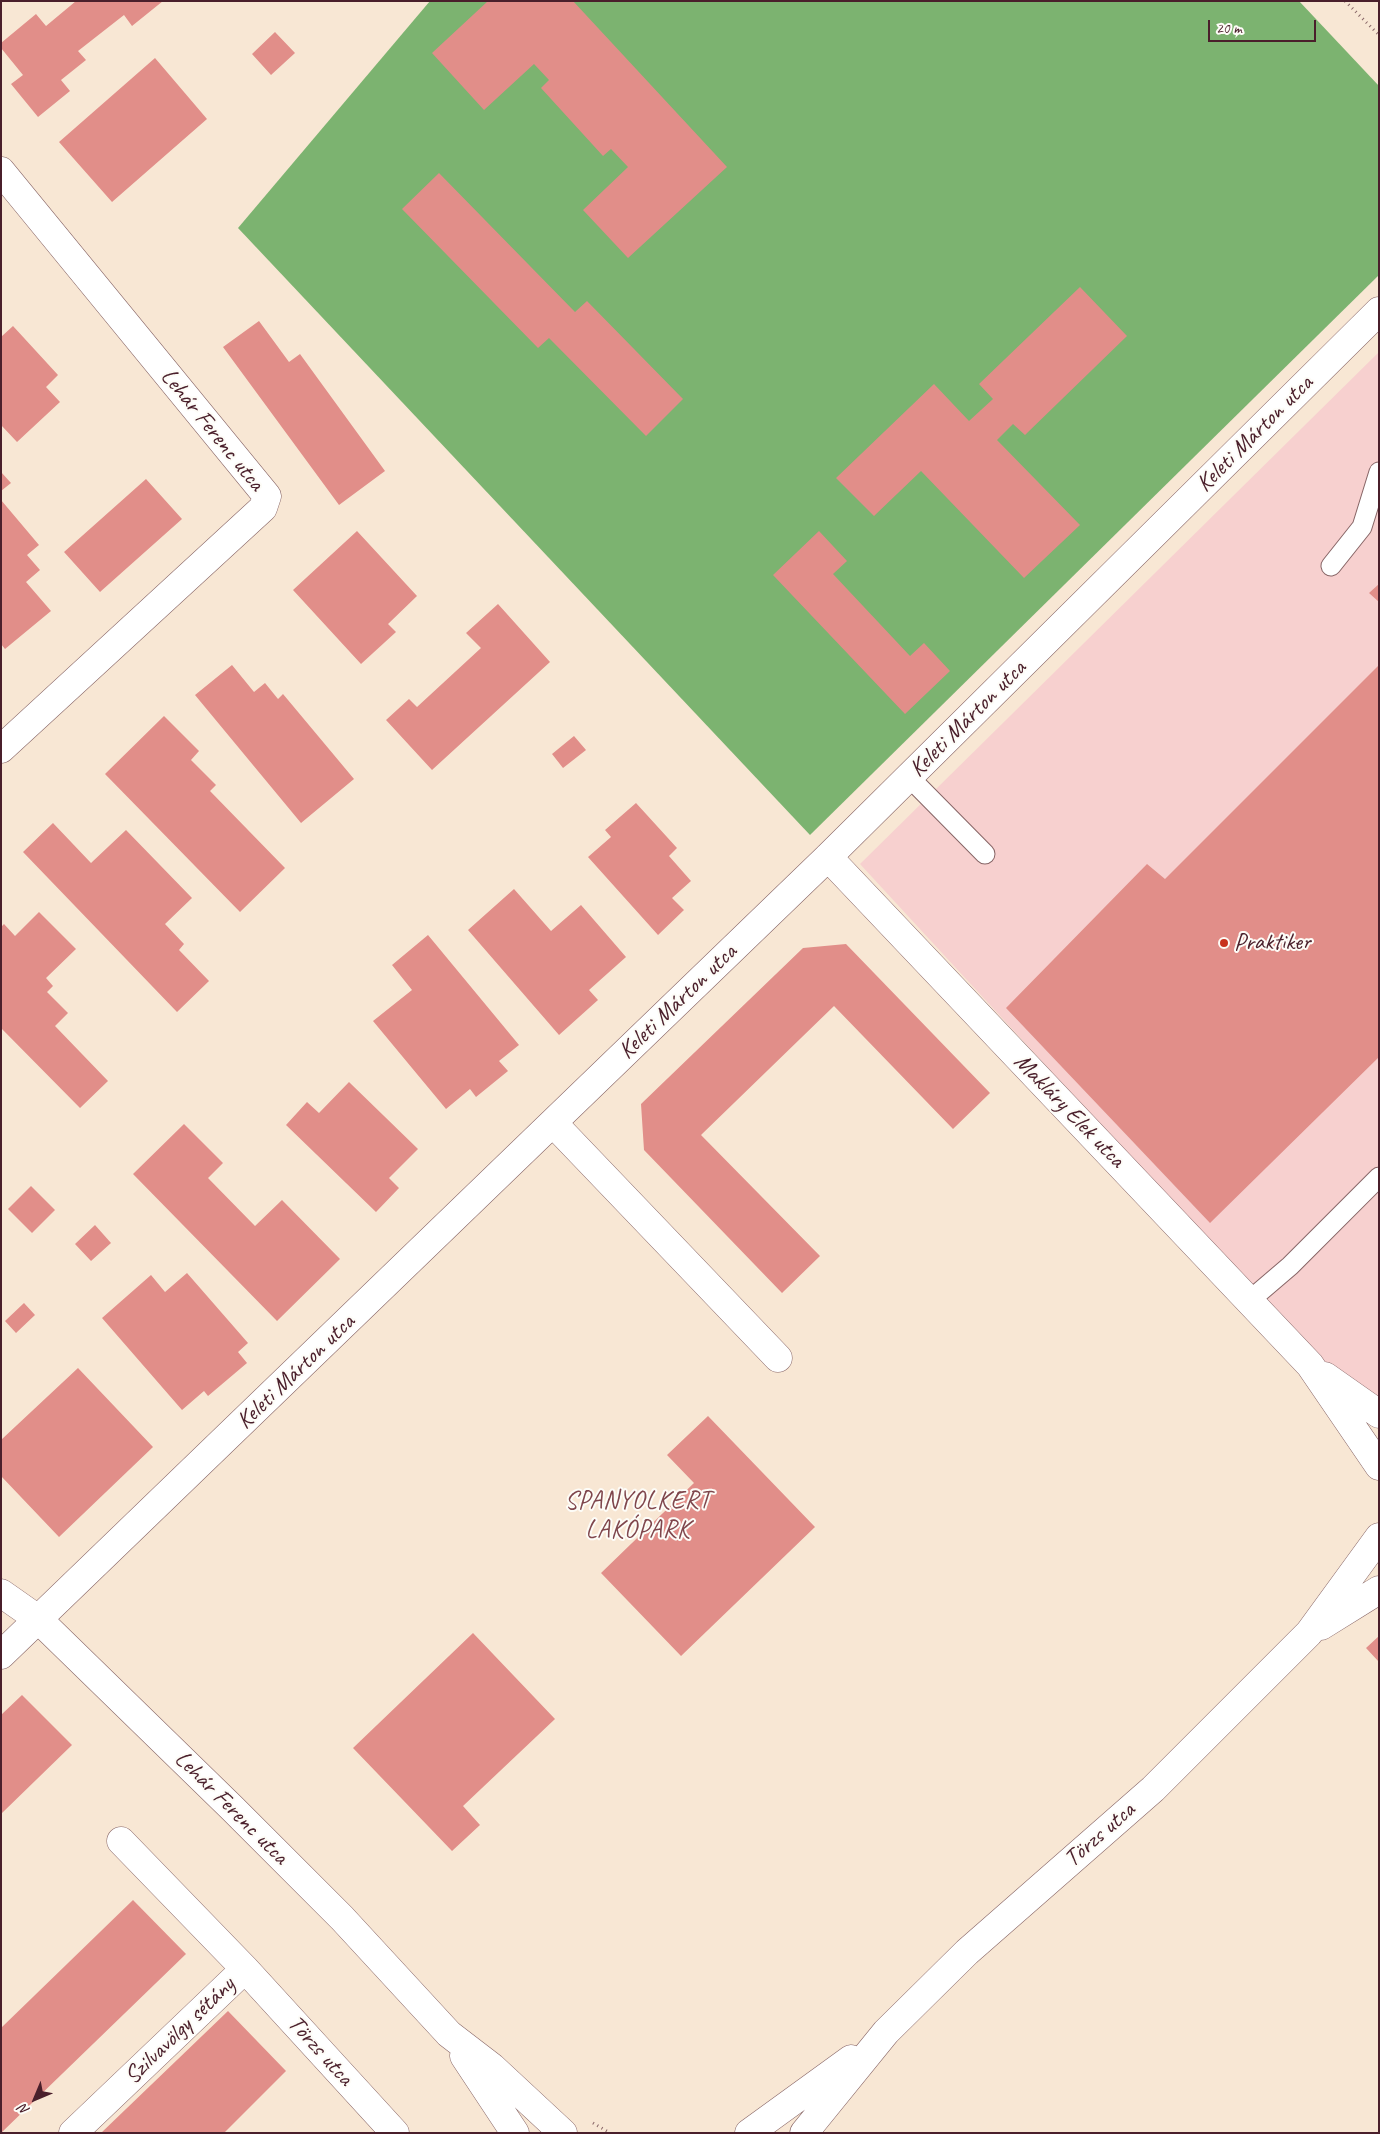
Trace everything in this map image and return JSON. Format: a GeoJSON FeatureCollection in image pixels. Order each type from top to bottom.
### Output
{"type":"FeatureCollection","features":[{"type":"Feature","properties":{"kind":"street","name":"Lehár Ferenc utca"},"geometry":{"type":"LineString","coordinates":[[1,171],[267,496],[263,508],[1,749]]}},
{"type":"Feature","properties":{"kind":"street","name":"Keleti Márton utca"},"geometry":{"type":"LineString","coordinates":[[38,1619],[554,1124],[828,857],[1379,311]]}},
{"type":"Feature","properties":{"kind":"street","name":"Makláry Elek utca"},"geometry":{"type":"LineString","coordinates":[[828,857],[1310,1365],[1379,1466]]}},
{"type":"Feature","properties":{"kind":"street"},"geometry":{"type":"LineString","coordinates":[[554,1124],[778,1358]]}},
{"type":"Feature","properties":{"kind":"street","name":"Makláry Elek utca"},"geometry":{"type":"LineString","coordinates":[[1310,1365],[1379,1414]]}},
{"type":"Feature","properties":{"kind":"street","name":"Törzs utca"},"geometry":{"type":"LineString","coordinates":[[804,2133],[886,2032],[967,1952],[1153,1789],[1310,1633],[1379,1537]]}},
{"type":"Feature","properties":{"kind":"street","name":"Törzs utca"},"geometry":{"type":"LineString","coordinates":[[1310,1633],[1379,1590]]}},
{"type":"Feature","properties":{"kind":"street","name":"Lehár Ferenc utca"},"geometry":{"type":"LineString","coordinates":[[1,1593],[38,1619],[328,1904],[449,2034],[515,2133]]}},
{"type":"Feature","properties":{"kind":"street"},"geometry":{"type":"LineString","coordinates":[[1,1655],[38,1619]]}},
{"type":"Feature","properties":{"kind":"street","name":"Szilvavölgy sétány"},"geometry":{"type":"LineString","coordinates":[[74,2133],[245,1969],[121,1841]]}},
{"type":"Feature","properties":{"kind":"street","name":"Törzs utca"},"geometry":{"type":"LineString","coordinates":[[245,1969],[395,2133]]}},
{"type":"Feature","properties":{"kind":"street","name":"Törzs utca"},"geometry":{"type":"LineString","coordinates":[[749,2133],[790,2105],[886,2032]]}},
{"type":"Feature","properties":{"kind":"street","name":"Lehár Ferenc utca"},"geometry":{"type":"LineString","coordinates":[[449,2034],[492,2067],[563,2133]]}},
{"type":"Feature","properties":{"kind":"lane"},"geometry":{"type":"LineString","coordinates":[[1331,566],[1362,527],[1379,472]]}},
{"type":"Feature","properties":{"kind":"lane"},"geometry":{"type":"LineString","coordinates":[[909,777],[985,854]]}},
{"type":"Feature","properties":{"kind":"lane"},"geometry":{"type":"LineString","coordinates":[[1249,1300],[1290,1266],[1379,1176]]}},
{"type":"Feature","properties":{"kind":"path"},"geometry":{"type":"LineString","coordinates":[[1345,1],[1379,35]]}},
{"type":"Feature","properties":{"kind":"path"},"geometry":{"type":"LineString","coordinates":[[587,2120],[610,2133]]}},
{"type":"Feature","properties":{"kind":"shaded area"},"geometry":{"type":"Polygon","coordinates":[[[1379,352],[1379,1420],[1296,1337],[860,864],[1379,352]]]}},
{"type":"Feature","properties":{"kind":"green space"},"geometry":{"type":"Polygon","coordinates":[[[430,1],[1299,1],[1379,86],[1379,275],[810,835],[238,228],[430,1]]]}},
{"type":"Feature","properties":{"kind":"building"},"geometry":{"type":"Polygon","coordinates":[[[76,1],[163,1],[132,26],[124,15],[78,51],[86,60],[61,80],[70,91],[38,117],[11,84],[23,75],[1,48],[1,43],[36,14],[46,26],[76,1]]]}},
{"type":"Feature","properties":{"kind":"building"},"geometry":{"type":"Polygon","coordinates":[[[488,1],[573,1],[727,167],[628,258],[583,210],[628,167],[611,149],[603,156],[541,88],[549,80],[534,64],[484,110],[432,53],[488,1]]]}},
{"type":"Feature","properties":{"kind":"building"},"geometry":{"type":"Polygon","coordinates":[[[275,32],[295,53],[271,75],[252,54],[275,32]]]}},
{"type":"Feature","properties":{"kind":"building"},"geometry":{"type":"Polygon","coordinates":[[[155,58],[207,119],[112,202],[59,142],[155,58]]]}},
{"type":"Feature","properties":{"kind":"building"},"geometry":{"type":"Polygon","coordinates":[[[439,173],[575,312],[587,301],[683,399],[646,436],[549,338],[538,348],[402,209],[439,173]]]}},
{"type":"Feature","properties":{"kind":"building"},"geometry":{"type":"Polygon","coordinates":[[[1080,287],[1127,336],[1025,435],[1013,424],[997,440],[1080,525],[1024,578],[921,471],[874,516],[836,478],[934,384],[969,421],[993,399],[979,384],[1080,287]]]}},
{"type":"Feature","properties":{"kind":"building"},"geometry":{"type":"Polygon","coordinates":[[[259,321],[289,362],[300,354],[385,471],[339,505],[223,347],[259,321]]]}},
{"type":"Feature","properties":{"kind":"building"},"geometry":{"type":"Polygon","coordinates":[[[13,326],[58,375],[46,387],[60,402],[17,442],[1,425],[1,337],[13,326]]]}},
{"type":"Feature","properties":{"kind":"building"},"geometry":{"type":"Polygon","coordinates":[[[1,472],[11,483],[1,491],[1,472]]]}},
{"type":"Feature","properties":{"kind":"building"},"geometry":{"type":"Polygon","coordinates":[[[146,479],[182,519],[100,592],[64,552],[146,479]]]}},
{"type":"Feature","properties":{"kind":"building"},"geometry":{"type":"Polygon","coordinates":[[[1,500],[39,545],[27,555],[40,570],[26,582],[51,611],[5,649],[1,644],[1,500]]]}},
{"type":"Feature","properties":{"kind":"building"},"geometry":{"type":"Polygon","coordinates":[[[357,531],[417,596],[388,624],[396,632],[361,664],[293,590],[357,531]]]}},
{"type":"Feature","properties":{"kind":"building"},"geometry":{"type":"Polygon","coordinates":[[[819,531],[847,561],[833,574],[910,656],[924,643],[950,671],[905,714],[773,575],[819,531]]]}},
{"type":"Feature","properties":{"kind":"building"},"geometry":{"type":"Polygon","coordinates":[[[1379,584],[1379,602],[1369,593],[1379,584]]]}},
{"type":"Feature","properties":{"kind":"building"},"geometry":{"type":"Polygon","coordinates":[[[498,604],[550,662],[432,770],[386,720],[409,699],[417,707],[481,648],[466,633],[498,604]]]}},
{"type":"Feature","properties":{"kind":"building"},"geometry":{"type":"Polygon","coordinates":[[[232,665],[254,692],[265,683],[278,699],[283,694],[354,779],[301,823],[195,695],[232,665]]]}},
{"type":"Feature","properties":{"kind":"building","name":"Praktiker"},"geometry":{"type":"Polygon","coordinates":[[[1379,665],[1379,1057],[1210,1223],[1006,1008],[1147,864],[1165,879],[1379,665]]]}},
{"type":"Feature","properties":{"kind":"building"},"geometry":{"type":"Polygon","coordinates":[[[164,716],[199,751],[191,760],[216,785],[210,791],[285,868],[240,912],[105,774],[164,716]]]}},
{"type":"Feature","properties":{"kind":"building"},"geometry":{"type":"Polygon","coordinates":[[[574,736],[586,750],[563,768],[552,754],[574,736]]]}},
{"type":"Feature","properties":{"kind":"building"},"geometry":{"type":"Polygon","coordinates":[[[636,803],[677,848],[669,856],[691,881],[672,898],[684,910],[658,935],[588,857],[611,837],[605,830],[636,803]]]}},
{"type":"Feature","properties":{"kind":"building"},"geometry":{"type":"Polygon","coordinates":[[[53,823],[91,863],[126,830],[192,898],[165,924],[184,944],[179,950],[209,981],[177,1012],[23,852],[53,823]]]}},
{"type":"Feature","properties":{"kind":"building"},"geometry":{"type":"Polygon","coordinates":[[[514,889],[551,931],[581,905],[626,957],[589,990],[598,1000],[559,1035],[468,930],[514,889]]]}},
{"type":"Feature","properties":{"kind":"building"},"geometry":{"type":"Polygon","coordinates":[[[39,912],[76,949],[46,978],[53,986],[47,992],[68,1013],[55,1026],[108,1081],[80,1108],[1,1028],[1,927],[4,924],[15,936],[39,912]]]}},
{"type":"Feature","properties":{"kind":"building"},"geometry":{"type":"Polygon","coordinates":[[[428,935],[519,1045],[499,1061],[508,1071],[476,1097],[470,1089],[446,1109],[373,1021],[412,990],[392,965],[428,935]]]}},
{"type":"Feature","properties":{"kind":"building"},"geometry":{"type":"Polygon","coordinates":[[[846,944],[990,1093],[953,1129],[834,1006],[701,1135],[820,1256],[782,1293],[644,1150],[641,1104],[803,948],[846,944]]]}},
{"type":"Feature","properties":{"kind":"building"},"geometry":{"type":"Polygon","coordinates":[[[349,1082],[418,1149],[389,1178],[399,1188],[376,1212],[286,1125],[307,1102],[319,1113],[349,1082]]]}},
{"type":"Feature","properties":{"kind":"building"},"geometry":{"type":"Polygon","coordinates":[[[184,1124],[223,1163],[208,1178],[255,1226],[282,1200],[340,1259],[277,1321],[133,1174],[184,1124]]]}},
{"type":"Feature","properties":{"kind":"building"},"geometry":{"type":"Polygon","coordinates":[[[31,1186],[55,1210],[32,1233],[8,1209],[31,1186]]]}},
{"type":"Feature","properties":{"kind":"building"},"geometry":{"type":"Polygon","coordinates":[[[95,1225],[111,1243],[91,1261],[75,1244],[95,1225]]]}},
{"type":"Feature","properties":{"kind":"building"},"geometry":{"type":"Polygon","coordinates":[[[187,1273],[248,1343],[238,1352],[247,1363],[208,1396],[204,1391],[182,1410],[102,1318],[151,1275],[165,1292],[187,1273]]]}},
{"type":"Feature","properties":{"kind":"building"},"geometry":{"type":"Polygon","coordinates":[[[24,1303],[35,1315],[16,1333],[5,1321],[24,1303]]]}},
{"type":"Feature","properties":{"kind":"building"},"geometry":{"type":"Polygon","coordinates":[[[78,1368],[153,1447],[59,1537],[1,1476],[1,1440],[78,1368]]]}},
{"type":"Feature","properties":{"kind":"building"},"geometry":{"type":"Polygon","coordinates":[[[708,1416],[815,1527],[681,1656],[601,1573],[694,1483],[667,1455],[708,1416]]]}},
{"type":"Feature","properties":{"kind":"building"},"geometry":{"type":"Polygon","coordinates":[[[473,1633],[555,1719],[463,1806],[480,1825],[452,1851],[353,1748],[473,1633]]]}},
{"type":"Feature","properties":{"kind":"building"},"geometry":{"type":"Polygon","coordinates":[[[1379,1636],[1379,1662],[1366,1648],[1379,1636]]]}},
{"type":"Feature","properties":{"kind":"building"},"geometry":{"type":"Polygon","coordinates":[[[22,1695],[72,1745],[1,1814],[1,1715],[22,1695]]]}},
{"type":"Feature","properties":{"kind":"building"},"geometry":{"type":"Polygon","coordinates":[[[133,1900],[186,1954],[1,2133],[1,2028],[133,1900]]]}},
{"type":"Feature","properties":{"kind":"building"},"geometry":{"type":"Polygon","coordinates":[[[228,2011],[286,2071],[224,2133],[101,2133],[228,2011]]]}},
{"type":"Feature","properties":{"kind":"place","name":"Praktiker"},"geometry":{"type":"Point","coordinates":[1224,943]}},
{"type":"Feature","properties":{"kind":"district","name":"SPANYOLKERT LAKÓPARK"},"geometry":{"type":"Point","coordinates":[638,1516]}}]}
